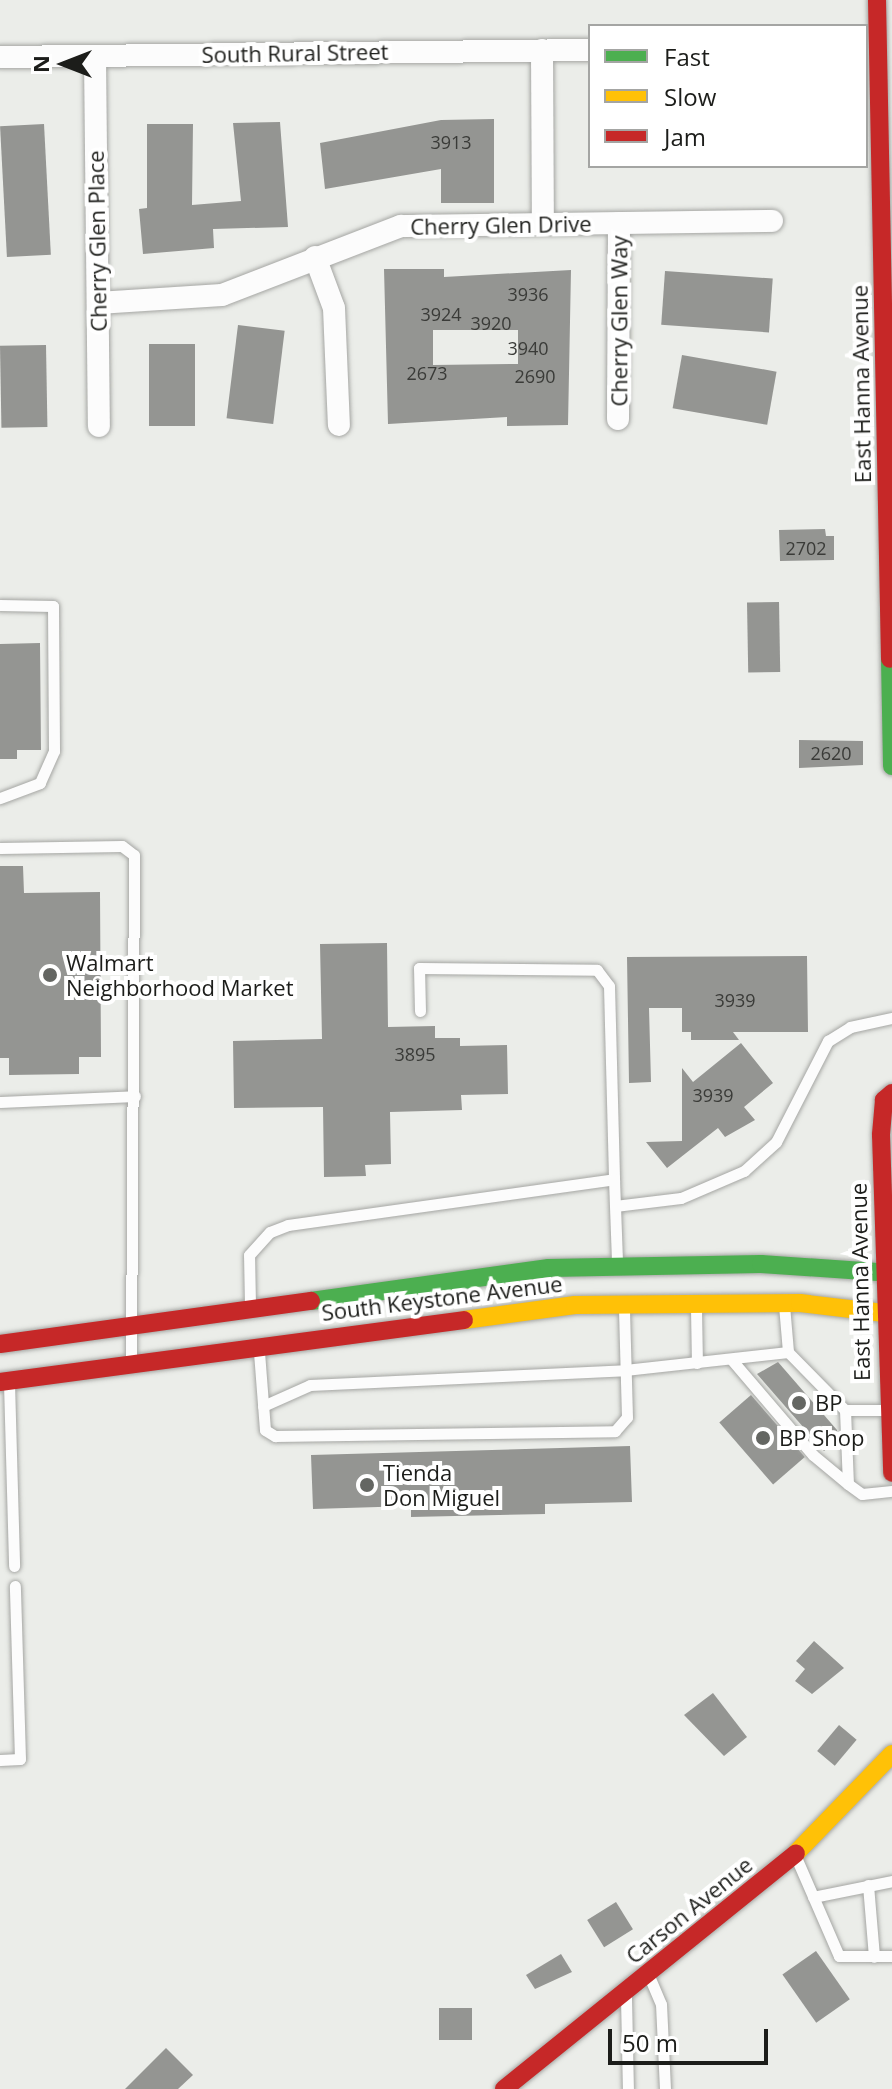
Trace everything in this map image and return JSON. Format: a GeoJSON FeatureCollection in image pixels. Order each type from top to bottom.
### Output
{"type":"FeatureCollection","features":[{"type":"Feature","properties":{"kind":"main road","name":"East Hanna Avenue"},"geometry":{"type":"LineString","coordinates":[[877,0],[892,766]]}},
{"type":"Feature","properties":{"kind":"main road","name":"East Hanna Avenue"},"geometry":{"type":"LineString","coordinates":[[892,1093],[884,1100],[881,1135],[888,1272],[887,1409],[892,1473]]}},
{"type":"Feature","properties":{"kind":"main road","name":"South Keystone Avenue"},"geometry":{"type":"LineString","coordinates":[[0,1344],[508,1272],[617,1265],[761,1264],[888,1272]]}},
{"type":"Feature","properties":{"kind":"main road","name":"South Keystone Avenue"},"geometry":{"type":"LineString","coordinates":[[5,1382],[457,1318],[624,1302],[783,1303],[887,1314]]}},
{"type":"Feature","properties":{"kind":"main road"},"geometry":{"type":"LineString","coordinates":[[251,1310],[258,1347]]}},
{"type":"Feature","properties":{"kind":"main road","name":"Carson Avenue"},"geometry":{"type":"LineString","coordinates":[[504,2089],[795,1854],[892,1754]]}},
{"type":"Feature","properties":{"kind":"street"},"geometry":{"type":"LineString","coordinates":[[542,50],[543,224]]}},
{"type":"Feature","properties":{"kind":"street","name":"South Rural Street"},"geometry":{"type":"LineString","coordinates":[[0,57],[588,50]]}},
{"type":"Feature","properties":{"kind":"street","name":"Cherry Glen Place"},"geometry":{"type":"LineString","coordinates":[[95,56],[99,426]]}},
{"type":"Feature","properties":{"kind":"street","name":"Cherry Glen Drive"},"geometry":{"type":"LineString","coordinates":[[98,303],[207,298],[401,226],[772,221]]}},
{"type":"Feature","properties":{"kind":"street","name":"Cherry Glen Way"},"geometry":{"type":"LineString","coordinates":[[618,419],[619,223]]}},
{"type":"Feature","properties":{"kind":"street"},"geometry":{"type":"LineString","coordinates":[[315,257],[334,308],[339,425]]}},
{"type":"Feature","properties":{"kind":"lane"},"geometry":{"type":"LineString","coordinates":[[0,605],[53,606],[54,751],[40,783],[0,798]]}},
{"type":"Feature","properties":{"kind":"lane"},"geometry":{"type":"LineString","coordinates":[[0,848],[122,846],[134,855],[135,1096],[131,1366]]}},
{"type":"Feature","properties":{"kind":"lane"},"geometry":{"type":"LineString","coordinates":[[420,1011],[419,968],[597,970],[609,986],[617,1265]]}},
{"type":"Feature","properties":{"kind":"lane"},"geometry":{"type":"LineString","coordinates":[[615,1206],[681,1198],[744,1171],[776,1142],[828,1041],[850,1027],[892,1018]]}},
{"type":"Feature","properties":{"kind":"lane"},"geometry":{"type":"LineString","coordinates":[[0,1102],[135,1096]]}},
{"type":"Feature","properties":{"kind":"lane"},"geometry":{"type":"LineString","coordinates":[[251,1310],[249,1255],[270,1232],[288,1225],[614,1179]]}},
{"type":"Feature","properties":{"kind":"lane"},"geometry":{"type":"LineString","coordinates":[[258,1347],[265,1430],[275,1436],[615,1431],[627,1417],[624,1302]]}},
{"type":"Feature","properties":{"kind":"lane"},"geometry":{"type":"LineString","coordinates":[[696,1302],[697,1363]]}},
{"type":"Feature","properties":{"kind":"lane"},"geometry":{"type":"LineString","coordinates":[[783,1303],[788,1352],[845,1410],[848,1484]]}},
{"type":"Feature","properties":{"kind":"lane"},"geometry":{"type":"LineString","coordinates":[[263,1406],[310,1385],[625,1370],[788,1352]]}},
{"type":"Feature","properties":{"kind":"lane"},"geometry":{"type":"LineString","coordinates":[[731,1359],[813,1455],[848,1484],[862,1494],[892,1491]]}},
{"type":"Feature","properties":{"kind":"lane"},"geometry":{"type":"LineString","coordinates":[[5,1382],[14,1566]]}},
{"type":"Feature","properties":{"kind":"lane"},"geometry":{"type":"LineString","coordinates":[[845,1410],[887,1409]]}},
{"type":"Feature","properties":{"kind":"lane"},"geometry":{"type":"LineString","coordinates":[[0,1760],[20,1759],[15,1586]]}},
{"type":"Feature","properties":{"kind":"lane"},"geometry":{"type":"LineString","coordinates":[[795,1854],[839,1956],[892,1956]]}},
{"type":"Feature","properties":{"kind":"lane"},"geometry":{"type":"LineString","coordinates":[[813,1897],[892,1881]]}},
{"type":"Feature","properties":{"kind":"lane"},"geometry":{"type":"LineString","coordinates":[[868,1885],[874,1957]]}},
{"type":"Feature","properties":{"kind":"lane"},"geometry":{"type":"LineString","coordinates":[[648,1975],[661,2004],[665,2089]]}},
{"type":"Feature","properties":{"kind":"lane"},"geometry":{"type":"LineString","coordinates":[[626,1992],[628,2089]]}},
{"type":"Feature","properties":{"kind":"building"},"geometry":{"type":"Polygon","coordinates":[[[494,119],[494,203],[441,203],[441,169],[325,189],[320,143],[441,120],[494,119]]]}},
{"type":"Feature","properties":{"kind":"building"},"geometry":{"type":"Polygon","coordinates":[[[280,122],[288,227],[213,229],[214,248],[143,254],[139,209],[147,208],[147,124],[193,124],[192,205],[241,201],[233,123],[280,122]]]}},
{"type":"Feature","properties":{"kind":"building"},"geometry":{"type":"Polygon","coordinates":[[[44,124],[51,255],[7,257],[0,126],[44,124]]]}},
{"type":"Feature","properties":{"kind":"building"},"geometry":{"type":"Polygon","coordinates":[[[384,269],[444,269],[444,277],[571,270],[568,425],[507,426],[507,417],[388,424],[384,269]],[[433,330],[433,365],[518,364],[518,330],[433,330]]]}},
{"type":"Feature","properties":{"kind":"building"},"geometry":{"type":"Polygon","coordinates":[[[665,271],[773,279],[769,332],[661,325],[665,271]]]}},
{"type":"Feature","properties":{"kind":"building"},"geometry":{"type":"Polygon","coordinates":[[[238,325],[285,331],[273,424],[227,418],[238,325]]]}},
{"type":"Feature","properties":{"kind":"building"},"geometry":{"type":"Polygon","coordinates":[[[149,344],[195,344],[195,426],[149,426],[149,344]]]}},
{"type":"Feature","properties":{"kind":"building"},"geometry":{"type":"Polygon","coordinates":[[[46,345],[47,427],[1,428],[0,346],[46,345]]]}},
{"type":"Feature","properties":{"kind":"building"},"geometry":{"type":"Polygon","coordinates":[[[682,355],[777,372],[767,425],[673,408],[682,355]]]}},
{"type":"Feature","properties":{"kind":"building"},"geometry":{"type":"Polygon","coordinates":[[[825,529],[826,536],[834,536],[834,560],[780,561],[779,530],[825,529]]]}},
{"type":"Feature","properties":{"kind":"building"},"geometry":{"type":"Polygon","coordinates":[[[779,602],[780,672],[748,673],[747,603],[779,602]]]}},
{"type":"Feature","properties":{"kind":"building"},"geometry":{"type":"Polygon","coordinates":[[[40,643],[41,750],[17,750],[17,759],[0,759],[0,644],[40,643]]]}},
{"type":"Feature","properties":{"kind":"building"},"geometry":{"type":"Polygon","coordinates":[[[799,740],[863,741],[863,765],[799,768],[799,740]]]}},
{"type":"Feature","properties":{"kind":"building","name":"Walmart Neighborhood Market"},"geometry":{"type":"Polygon","coordinates":[[[0,866],[23,866],[24,893],[100,892],[101,1057],[79,1057],[79,1074],[9,1075],[9,1058],[0,1058],[0,866]]]}},
{"type":"Feature","properties":{"kind":"building"},"geometry":{"type":"Polygon","coordinates":[[[387,943],[388,1027],[435,1026],[435,1038],[460,1038],[460,1046],[507,1045],[508,1094],[461,1095],[462,1110],[390,1112],[391,1164],[365,1165],[366,1176],[324,1177],[323,1107],[234,1108],[233,1041],[322,1039],[320,944],[387,943]]]}},
{"type":"Feature","properties":{"kind":"building"},"geometry":{"type":"Polygon","coordinates":[[[807,956],[808,1032],[733,1032],[739,1040],[691,1040],[691,1032],[682,1032],[682,1008],[649,1008],[651,1082],[629,1083],[627,957],[807,956]]]}},
{"type":"Feature","properties":{"kind":"building"},"geometry":{"type":"Polygon","coordinates":[[[741,1043],[773,1083],[744,1107],[755,1120],[725,1137],[718,1128],[667,1168],[646,1142],[682,1141],[682,1068],[693,1082],[741,1043]]]}},
{"type":"Feature","properties":{"kind":"building"},"geometry":{"type":"Polygon","coordinates":[[[778,1362],[837,1430],[838,1439],[824,1451],[757,1374],[778,1362]]]}},
{"type":"Feature","properties":{"kind":"building"},"geometry":{"type":"Polygon","coordinates":[[[751,1395],[805,1457],[773,1484],[719,1423],[751,1395]]]}},
{"type":"Feature","properties":{"kind":"building"},"geometry":{"type":"Polygon","coordinates":[[[630,1446],[632,1502],[545,1504],[545,1514],[411,1517],[411,1506],[313,1509],[311,1455],[630,1446]]]}},
{"type":"Feature","properties":{"kind":"building"},"geometry":{"type":"Polygon","coordinates":[[[814,1641],[844,1668],[812,1694],[795,1681],[805,1669],[796,1661],[814,1641]]]}},
{"type":"Feature","properties":{"kind":"building"},"geometry":{"type":"Polygon","coordinates":[[[713,1693],[747,1737],[724,1756],[684,1715],[713,1693]]]}},
{"type":"Feature","properties":{"kind":"building"},"geometry":{"type":"Polygon","coordinates":[[[839,1725],[857,1740],[835,1766],[817,1751],[839,1725]]]}},
{"type":"Feature","properties":{"kind":"building"},"geometry":{"type":"Polygon","coordinates":[[[616,1902],[633,1929],[604,1947],[587,1920],[616,1902]]]}},
{"type":"Feature","properties":{"kind":"building"},"geometry":{"type":"Polygon","coordinates":[[[816,1951],[850,1999],[816,2023],[782,1975],[816,1951]]]}},
{"type":"Feature","properties":{"kind":"building"},"geometry":{"type":"Polygon","coordinates":[[[561,1954],[572,1972],[535,1989],[526,1975],[561,1954]]]}},
{"type":"Feature","properties":{"kind":"building"},"geometry":{"type":"Polygon","coordinates":[[[439,2008],[472,2008],[472,2040],[439,2040],[439,2008]]]}},
{"type":"Feature","properties":{"kind":"building"},"geometry":{"type":"Polygon","coordinates":[[[166,2048],[193,2075],[178,2089],[125,2089],[166,2048]]]}},
{"type":"Feature","properties":{"kind":"traffic: fast"},"geometry":{"type":"LineString","coordinates":[[890,659],[892,766]]}},
{"type":"Feature","properties":{"kind":"traffic: fast"},"geometry":{"type":"LineString","coordinates":[[311,1301],[549,1268],[761,1264],[892,1273]]}},
{"type":"Feature","properties":{"kind":"traffic: slow"},"geometry":{"type":"LineString","coordinates":[[464,1320],[575,1305],[800,1303],[892,1314]]}},
{"type":"Feature","properties":{"kind":"traffic: slow"},"geometry":{"type":"LineString","coordinates":[[796,1853],[892,1754]]}},
{"type":"Feature","properties":{"kind":"traffic: jam"},"geometry":{"type":"LineString","coordinates":[[877,0],[890,659]]}},
{"type":"Feature","properties":{"kind":"traffic: jam"},"geometry":{"type":"LineString","coordinates":[[892,1093],[884,1100],[881,1135],[892,1473]]}},
{"type":"Feature","properties":{"kind":"traffic: jam"},"geometry":{"type":"LineString","coordinates":[[0,1344],[311,1301]]}},
{"type":"Feature","properties":{"kind":"traffic: jam"},"geometry":{"type":"LineString","coordinates":[[0,1382],[464,1320]]}},
{"type":"Feature","properties":{"kind":"traffic: jam"},"geometry":{"type":"LineString","coordinates":[[504,2089],[796,1853]]}},
{"type":"Feature","properties":{"kind":"place","name":"Walmart Neighborhood Market"},"geometry":{"type":"Point","coordinates":[50,975]}},
{"type":"Feature","properties":{"kind":"place","name":"BP"},"geometry":{"type":"Point","coordinates":[799,1403]}},
{"type":"Feature","properties":{"kind":"place","name":"BP Shop"},"geometry":{"type":"Point","coordinates":[763,1438]}},
{"type":"Feature","properties":{"kind":"place","name":"Tienda Don Miguel"},"geometry":{"type":"Point","coordinates":[367,1485]}}]}
